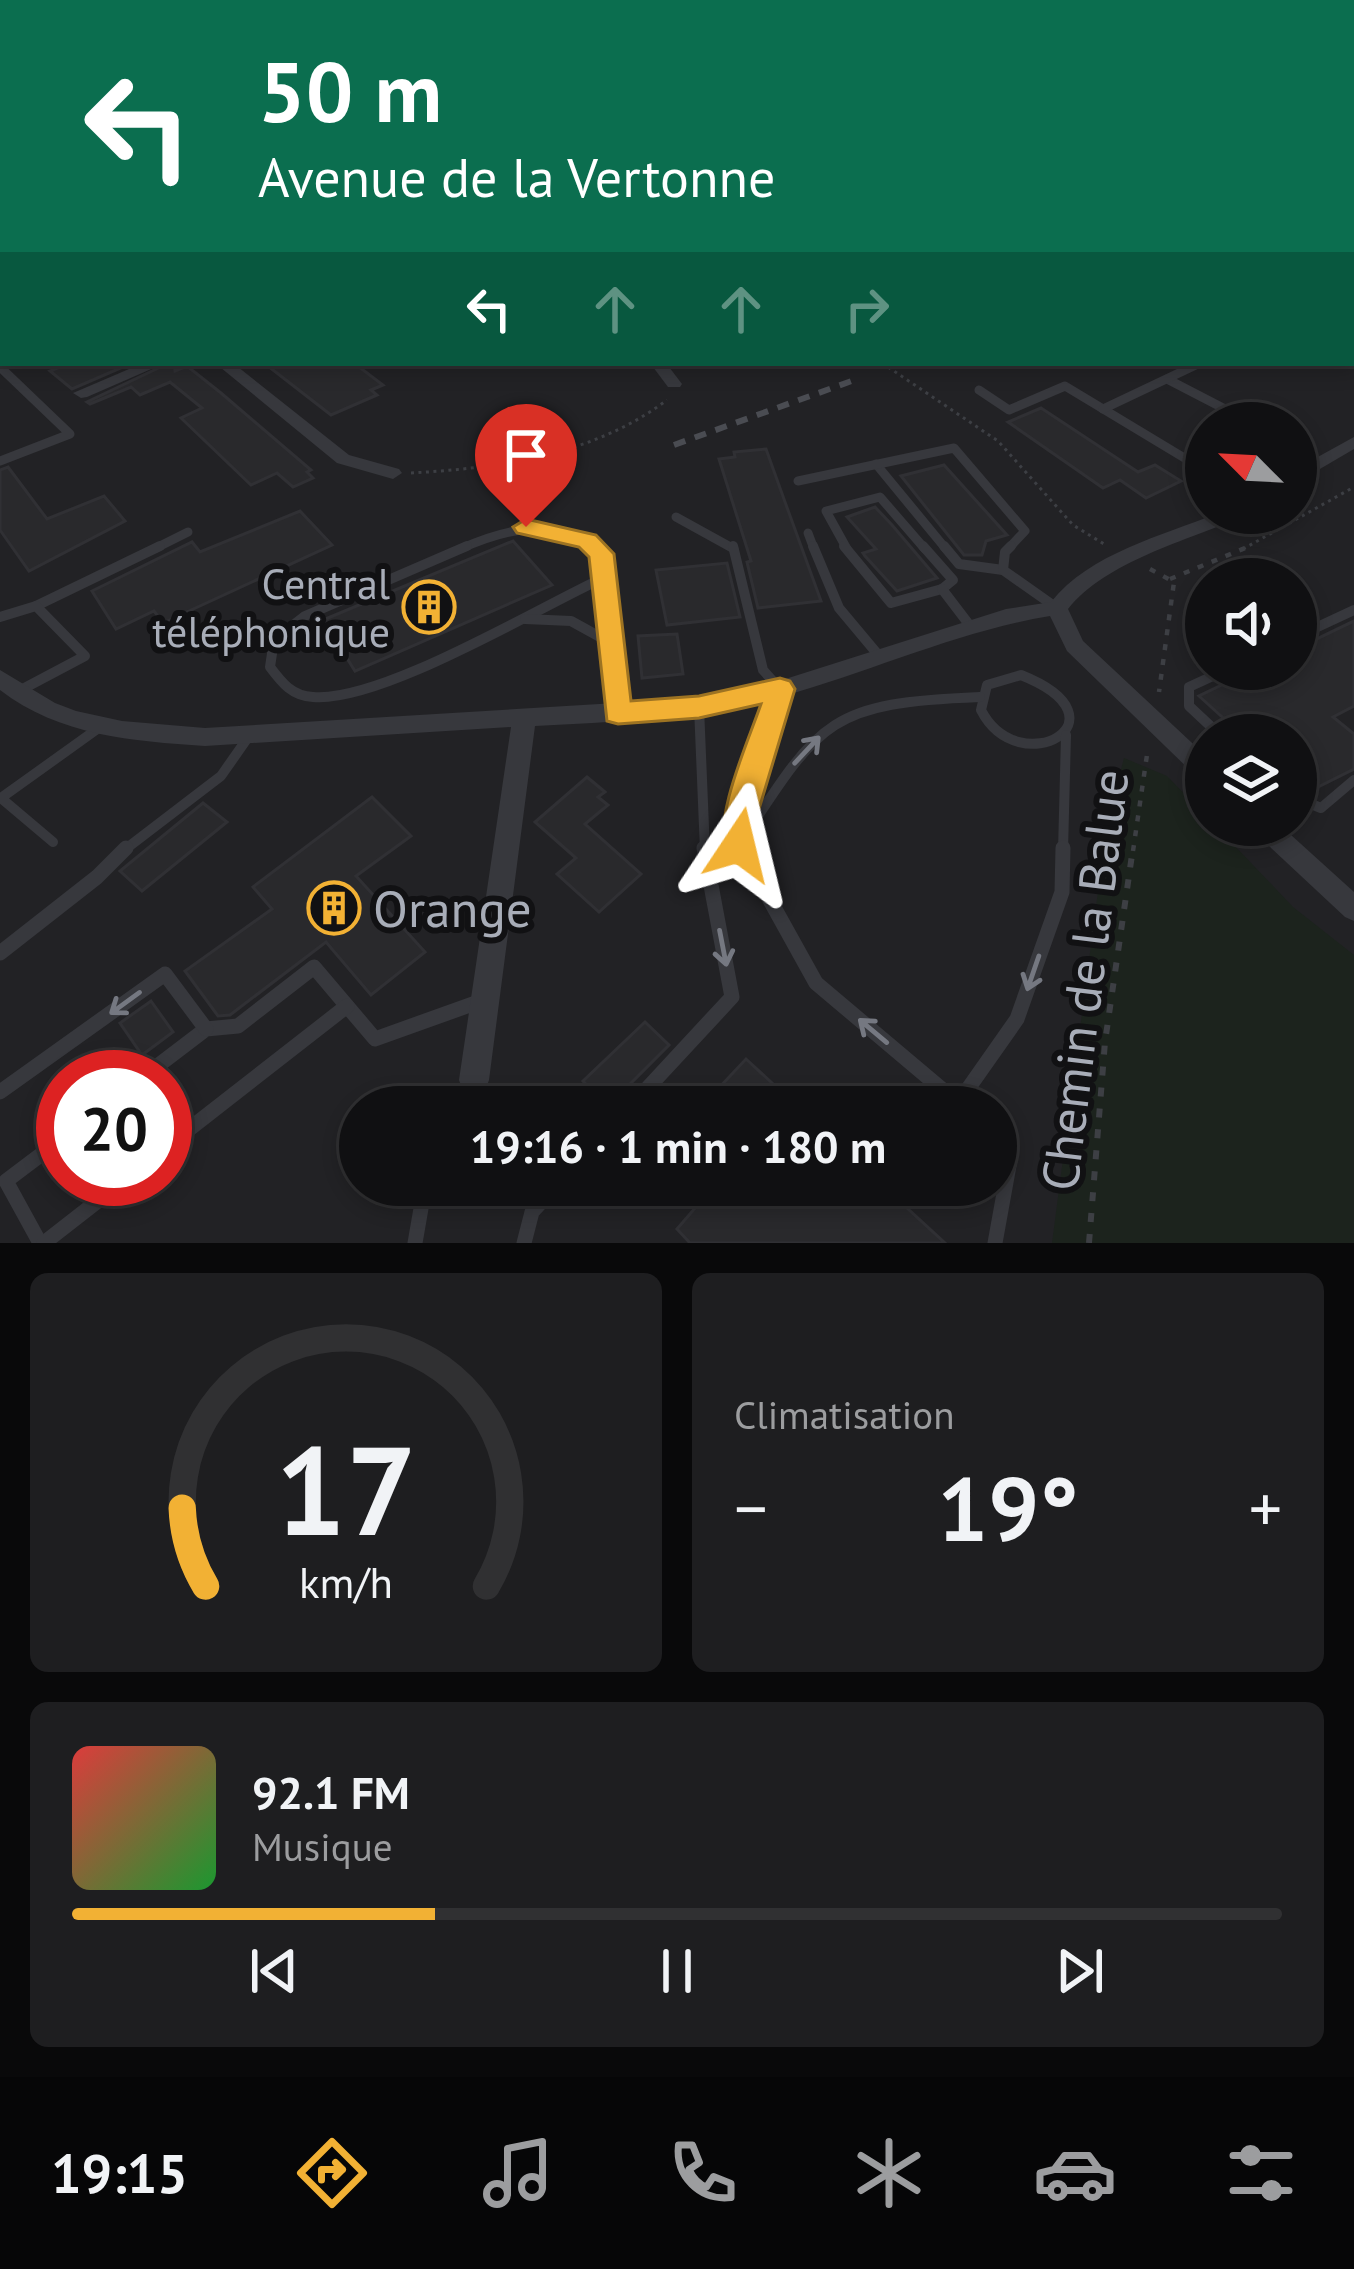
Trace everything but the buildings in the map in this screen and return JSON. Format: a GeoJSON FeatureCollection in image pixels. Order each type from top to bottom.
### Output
{"type":"FeatureCollection","features":[{"type":"Feature","properties":{"kind":"street"},"geometry":{"type":"LineString","coordinates":[[81,393],[149,366]]}},
{"type":"Feature","properties":{"kind":"street"},"geometry":{"type":"LineString","coordinates":[[227,366],[343,459],[393,473]]}},
{"type":"Feature","properties":{"kind":"street"},"geometry":{"type":"LineString","coordinates":[[660,366],[674,384]]}},
{"type":"Feature","properties":{"kind":"street"},"geometry":{"type":"LineString","coordinates":[[1317,464],[1354,442]]}},
{"type":"Feature","properties":{"kind":"street"},"geometry":{"type":"LineString","coordinates":[[9,685],[60,718],[100,727],[205,737],[699,707],[780,689],[971,627],[1057,608],[1080,581],[1187,534]]}},
{"type":"Feature","properties":{"kind":"street"},"geometry":{"type":"LineString","coordinates":[[1057,608],[1075,646],[1185,751]]}},
{"type":"Feature","properties":{"kind":"street"},"geometry":{"type":"LineString","coordinates":[[472,1086],[524,719]]}},
{"type":"Feature","properties":{"kind":"street"},"geometry":{"type":"LineString","coordinates":[[1286,846],[1354,909]]}},
{"type":"Feature","properties":{"kind":"lane"},"geometry":{"type":"LineString","coordinates":[[1103,409],[1194,366]]}},
{"type":"Feature","properties":{"kind":"lane"},"geometry":{"type":"LineString","coordinates":[[0,368],[70,434],[0,461]]}},
{"type":"Feature","properties":{"kind":"lane"},"geometry":{"type":"LineString","coordinates":[[1167,379],[1211,402]]}},
{"type":"Feature","properties":{"kind":"lane"},"geometry":{"type":"LineString","coordinates":[[980,390],[1009,410],[1065,386],[1185,458]]}},
{"type":"Feature","properties":{"kind":"lane"},"geometry":{"type":"LineString","coordinates":[[798,481],[954,448],[1025,531],[1005,552],[1003,570]]}},
{"type":"Feature","properties":{"kind":"lane"},"geometry":{"type":"LineString","coordinates":[[876,464],[958,564],[1003,570],[1057,608]]}},
{"type":"Feature","properties":{"kind":"lane"},"geometry":{"type":"LineString","coordinates":[[880,496],[952,580],[942,589],[891,603],[844,545],[826,511],[880,496]]}},
{"type":"Feature","properties":{"kind":"lane"},"geometry":{"type":"LineString","coordinates":[[676,517],[733,545],[763,670],[780,689],[742,809],[739,845],[816,982],[938,1086]]}},
{"type":"Feature","properties":{"kind":"lane"},"geometry":{"type":"LineString","coordinates":[[604,578],[388,682],[344,696],[305,696],[286,689],[270,667],[274,640],[305,616],[500,531],[542,529],[587,541],[601,554],[604,578],[611,643],[618,713]]}},
{"type":"Feature","properties":{"kind":"lane"},"geometry":{"type":"LineString","coordinates":[[0,617],[36,606],[188,532]]}},
{"type":"Feature","properties":{"kind":"lane"},"geometry":{"type":"LineString","coordinates":[[808,533],[839,608],[880,657]]}},
{"type":"Feature","properties":{"kind":"lane"},"geometry":{"type":"LineString","coordinates":[[942,589],[971,627]]}},
{"type":"Feature","properties":{"kind":"lane"},"geometry":{"type":"LineString","coordinates":[[9,685],[85,656],[36,606]]}},
{"type":"Feature","properties":{"kind":"lane"},"geometry":{"type":"LineString","coordinates":[[1317,627],[1354,610]]}},
{"type":"Feature","properties":{"kind":"lane"},"geometry":{"type":"LineString","coordinates":[[515,620],[560,618],[599,632],[611,643]]}},
{"type":"Feature","properties":{"kind":"lane"},"geometry":{"type":"LineString","coordinates":[[973,1086],[1017,1019],[1062,892],[1066,735],[1073,721],[1070,706],[1059,691],[1041,680],[1002,677],[987,685],[980,697],[981,713],[1009,740],[1031,745],[1066,735]]}},
{"type":"Feature","properties":{"kind":"lane"},"geometry":{"type":"LineString","coordinates":[[739,845],[798,758],[830,727],[867,706],[980,697]]}},
{"type":"Feature","properties":{"kind":"lane"},"geometry":{"type":"LineString","coordinates":[[649,1086],[732,997],[702,835],[699,707]]}},
{"type":"Feature","properties":{"kind":"lane"},"geometry":{"type":"LineString","coordinates":[[53,842],[0,798],[100,727]]}},
{"type":"Feature","properties":{"kind":"lane"},"geometry":{"type":"LineString","coordinates":[[0,953],[97,877],[136,838],[221,776],[250,734]]}},
{"type":"Feature","properties":{"kind":"lane"},"geometry":{"type":"LineString","coordinates":[[1317,807],[1354,780]]}},
{"type":"Feature","properties":{"kind":"lane"},"geometry":{"type":"LineString","coordinates":[[178,1050],[206,1029],[238,1025],[314,967],[375,1039],[484,1000]]}},
{"type":"Feature","properties":{"kind":"lane"},"geometry":{"type":"LineString","coordinates":[[0,1092],[165,974],[206,1029]]}},
{"type":"Feature","properties":{"kind":"lane"},"geometry":{"type":"LineString","coordinates":[[192,1127],[347,1006]]}},
{"type":"Feature","properties":{"kind":"lane"},"geometry":{"type":"LineString","coordinates":[[36,1155],[3,1175],[42,1243],[91,1206]]}},
{"type":"Feature","properties":{"kind":"lane"},"geometry":{"type":"LineString","coordinates":[[416,1243],[422,1206]]}},
{"type":"Feature","properties":{"kind":"lane"},"geometry":{"type":"LineString","coordinates":[[524,1243],[538,1206]]}},
{"type":"Feature","properties":{"kind":"lane"},"geometry":{"type":"LineString","coordinates":[[995,1243],[1002,1206]]}},
{"type":"Feature","properties":{"kind":"path"},"geometry":{"type":"LineString","coordinates":[[886,366],[998,441],[1073,525],[1174,582],[1158,697]]}},
{"type":"Feature","properties":{"kind":"path"},"geometry":{"type":"LineString","coordinates":[[393,473],[515,464],[565,449],[665,404],[674,384]]}},
{"type":"Feature","properties":{"kind":"path"},"geometry":{"type":"LineString","coordinates":[[1170,579],[1265,539],[1354,487]]}},
{"type":"Feature","properties":{"kind":"path","name":"Chemin de la Balue"},"geometry":{"type":"LineString","coordinates":[[1089,1243],[1105,1042],[1147,746],[1150,736],[1162,730]]}},
{"type":"Feature","properties":{"kind":"shaded area"},"geometry":{"type":"Polygon","coordinates":[[[0,366],[1354,366],[1354,1243],[0,1243],[0,366]]]}},
{"type":"Feature","properties":{"kind":"shaded area"},"geometry":{"type":"Polygon","coordinates":[[[1124,758],[1167,776],[1185,794],[1185,846],[1235,846],[1293,907],[1354,955],[1354,1243],[1052,1243],[1107,823],[1124,758]]]}},
{"type":"Feature","properties":{"kind":"railway"},"geometry":{"type":"LineString","coordinates":[[674,445],[860,378]]}},
{"type":"Feature","properties":{"kind":"place","name":"Central téléphonique"},"geometry":{"type":"Point","coordinates":[429,607]}},
{"type":"Feature","properties":{"kind":"place","name":"Orange"},"geometry":{"type":"Point","coordinates":[334,908]}},
{"type":"Feature","properties":{"kind":"route"},"geometry":{"type":"LineString","coordinates":[[526,527],[557,530],[587,541],[601,554],[618,713],[699,707],[780,689],[742,809],[739,845]]}}]}
